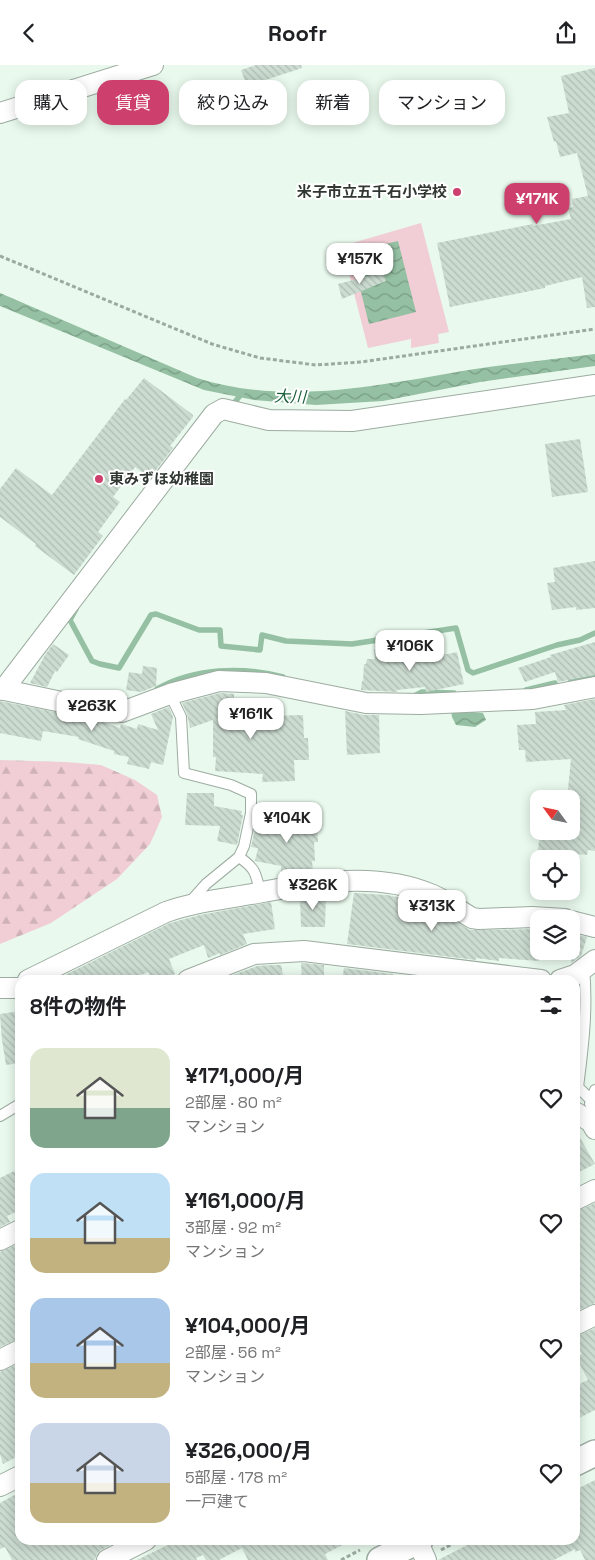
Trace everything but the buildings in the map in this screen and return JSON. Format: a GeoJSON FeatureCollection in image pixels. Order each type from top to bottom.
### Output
{"type":"FeatureCollection","features":[{"type":"Feature","properties":{"kind":"street"},"geometry":{"type":"LineString","coordinates":[[0,113],[153,65]]}},
{"type":"Feature","properties":{"kind":"street"},"geometry":{"type":"LineString","coordinates":[[595,385],[352,421],[269,420],[223,409],[219,411],[214,414],[2,689],[76,705],[122,712],[170,693],[219,681],[266,683],[366,703],[421,704],[533,699],[595,687]]}},
{"type":"Feature","properties":{"kind":"street"},"geometry":{"type":"LineString","coordinates":[[38,975],[166,912],[187,905],[307,884],[342,881],[378,882],[406,887],[433,895],[472,918],[530,917]]}},
{"type":"Feature","properties":{"kind":"street"},"geometry":{"type":"LineString","coordinates":[[580,923],[595,927]]}},
{"type":"Feature","properties":{"kind":"street"},"geometry":{"type":"LineString","coordinates":[[201,975],[254,954],[304,951],[500,975]]}},
{"type":"Feature","properties":{"kind":"street"},"geometry":{"type":"LineString","coordinates":[[574,975],[590,964]]}},
{"type":"Feature","properties":{"kind":"street"},"geometry":{"type":"LineString","coordinates":[[0,988],[15,987]]}},
{"type":"Feature","properties":{"kind":"street"},"geometry":{"type":"LineString","coordinates":[[587,1101],[591,1122],[595,1129]]}},
{"type":"Feature","properties":{"kind":"street"},"geometry":{"type":"LineString","coordinates":[[580,1198],[595,1190]]}},
{"type":"Feature","properties":{"kind":"street"},"geometry":{"type":"LineString","coordinates":[[0,1240],[15,1232]]}},
{"type":"Feature","properties":{"kind":"street"},"geometry":{"type":"LineString","coordinates":[[580,1322],[595,1315]]}},
{"type":"Feature","properties":{"kind":"street"},"geometry":{"type":"LineString","coordinates":[[0,1360],[15,1352]]}},
{"type":"Feature","properties":{"kind":"street"},"geometry":{"type":"LineString","coordinates":[[580,1460],[595,1453]]}},
{"type":"Feature","properties":{"kind":"street"},"geometry":{"type":"LineString","coordinates":[[0,1486],[15,1478]]}},
{"type":"Feature","properties":{"kind":"street"},"geometry":{"type":"LineString","coordinates":[[106,1560],[136,1545]]}},
{"type":"Feature","properties":{"kind":"street"},"geometry":{"type":"LineString","coordinates":[[380,1560],[424,1547]]}},
{"type":"Feature","properties":{"kind":"lane"},"geometry":{"type":"LineString","coordinates":[[170,693],[181,717],[184,773],[230,785],[251,794],[251,813],[244,846],[239,857],[206,885],[187,905]]}},
{"type":"Feature","properties":{"kind":"lane"},"geometry":{"type":"LineString","coordinates":[[239,857],[250,865],[256,873],[260,892]]}},
{"type":"Feature","properties":{"kind":"lane"},"geometry":{"type":"LineString","coordinates":[[580,1069],[586,1016],[586,987],[590,964]]}},
{"type":"Feature","properties":{"kind":"lane"},"geometry":{"type":"LineString","coordinates":[[580,1090],[595,1110]]}},
{"type":"Feature","properties":{"kind":"lane"},"geometry":{"type":"LineString","coordinates":[[0,1116],[15,1107]]}},
{"type":"Feature","properties":{"kind":"path"},"geometry":{"type":"LineString","coordinates":[[0,256],[212,344],[260,358],[316,365],[361,362],[595,329]]}},
{"type":"Feature","properties":{"kind":"green space"},"geometry":{"type":"Polygon","coordinates":[[[421,223],[449,332],[438,334],[439,343],[411,348],[411,339],[368,348],[342,246],[421,223]]]}},
{"type":"Feature","properties":{"kind":"green space"},"geometry":{"type":"Polygon","coordinates":[[[0,760],[101,765],[135,780],[157,795],[162,817],[150,844],[117,879],[51,923],[0,944],[0,760]]]}},
{"type":"Feature","properties":{"kind":"water"},"geometry":{"type":"Polygon","coordinates":[[[398,241],[416,312],[369,324],[351,252],[398,241]]]}},
{"type":"Feature","properties":{"kind":"water","name":"大川"},"geometry":{"type":"Polygon","coordinates":[[[0,293],[197,378],[231,387],[301,392],[336,390],[490,367],[595,354],[595,366],[480,382],[383,401],[316,405],[254,400],[204,390],[0,306],[0,293]]]}},
{"type":"Feature","properties":{"kind":"water"},"geometry":{"type":"Polygon","coordinates":[[[451,710],[483,713],[486,720],[475,727],[456,725],[451,710]]]}},
{"type":"Feature","properties":{"kind":"waterway"},"geometry":{"type":"LineString","coordinates":[[231,407],[242,393]]}},
{"type":"Feature","properties":{"kind":"waterway"},"geometry":{"type":"LineString","coordinates":[[76,609],[70,620],[92,661],[119,668],[151,615],[156,614],[199,630],[220,630],[221,646],[260,650],[262,635],[286,641],[352,644],[456,628],[468,670],[473,673],[557,645],[580,640],[595,633]]}},
{"type":"Feature","properties":{"kind":"waterway"},"geometry":{"type":"LineString","coordinates":[[157,689],[187,677],[218,671],[251,671],[283,677]]}},
{"type":"Feature","properties":{"kind":"waterway"},"geometry":{"type":"LineString","coordinates":[[571,680],[595,674]]}},
{"type":"Feature","properties":{"kind":"waterway"},"geometry":{"type":"LineString","coordinates":[[526,690],[555,683]]}},
{"type":"Feature","properties":{"kind":"waterway"},"geometry":{"type":"LineString","coordinates":[[412,697],[422,692],[454,693]]}},
{"type":"Feature","properties":{"kind":"place","name":"米子市立五千石小学校"},"geometry":{"type":"Point","coordinates":[457,192]}},
{"type":"Feature","properties":{"kind":"place","name":"東みずほ幼稚園"},"geometry":{"type":"Point","coordinates":[99,479]}}]}
